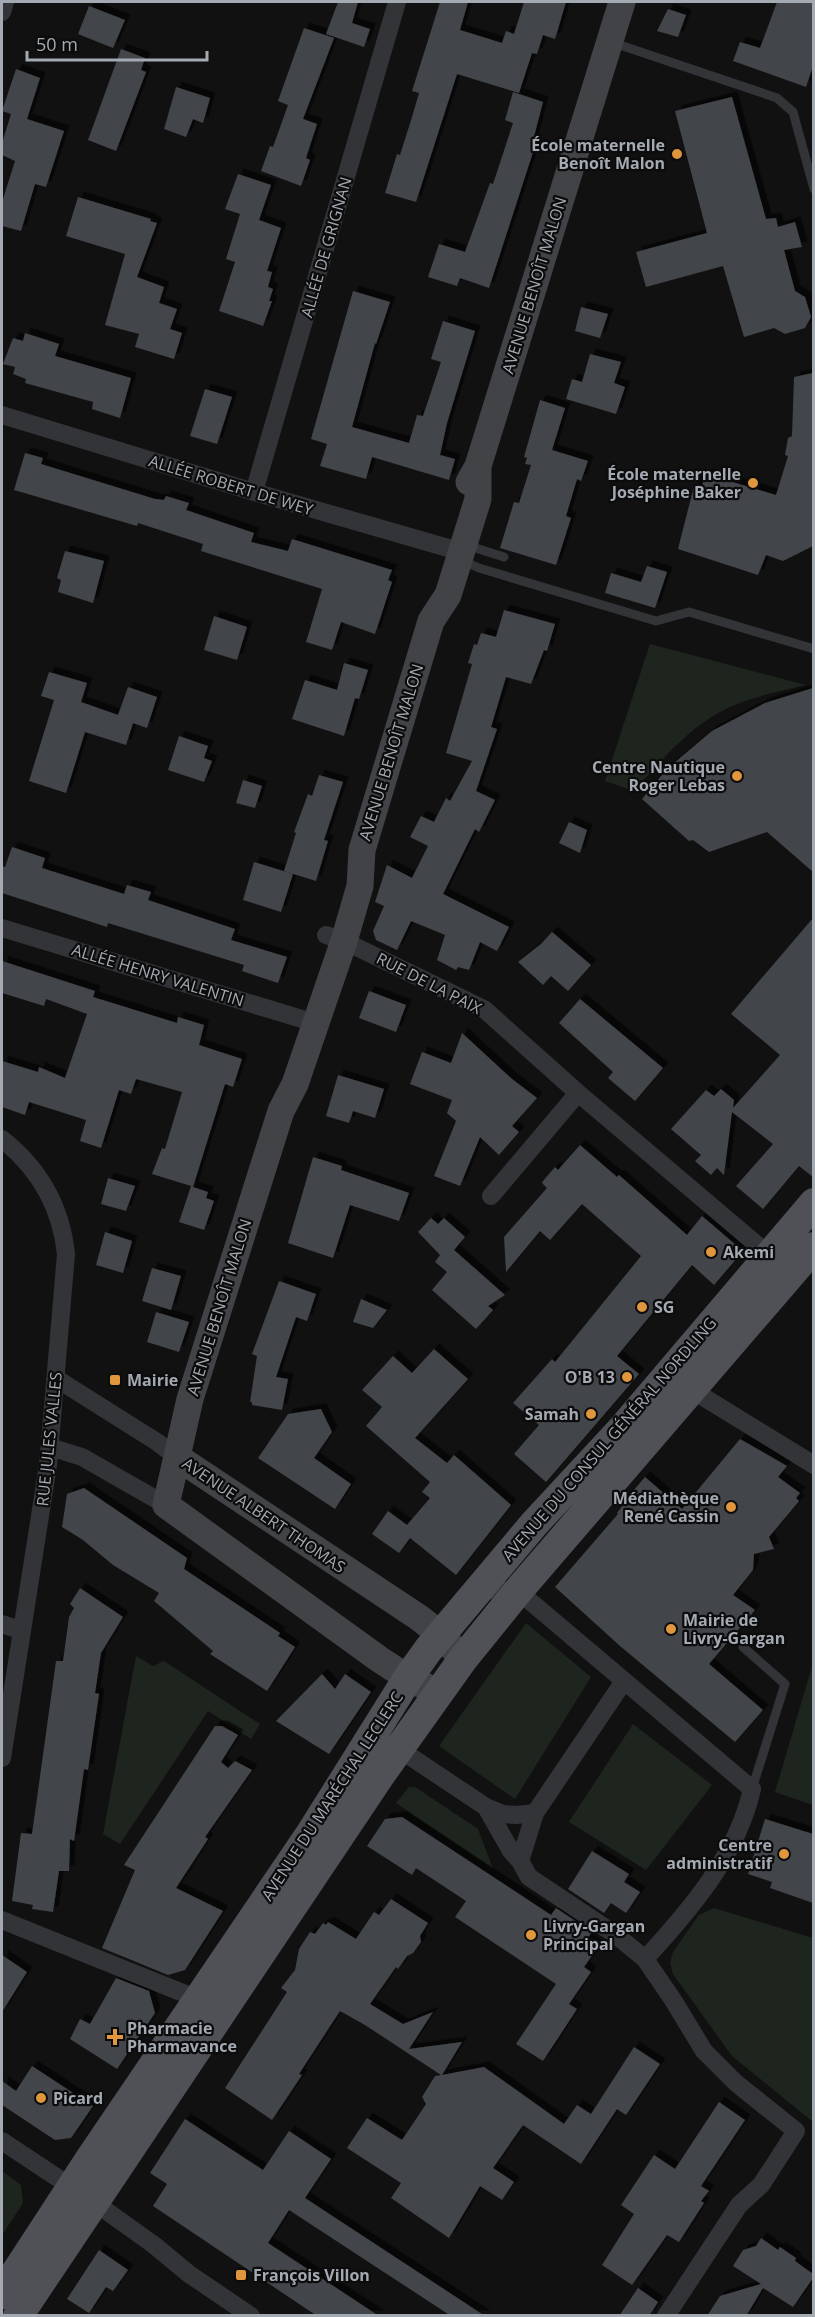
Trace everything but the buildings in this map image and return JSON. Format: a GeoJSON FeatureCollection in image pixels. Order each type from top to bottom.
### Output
{"type":"FeatureCollection","features":[{"type":"Feature","properties":{"kind":"main road","name":"AVENUE BENOÎT MALON"},"geometry":{"type":"LineString","coordinates":[[166,1505],[190,1399],[281,1111],[282,1079],[307,1021],[335,938],[342,884],[362,850],[431,621],[430,597],[457,550],[462,494],[478,466],[622,2]]}},
{"type":"Feature","properties":{"kind":"main road","name":"AVENUE DU CONSUL GÉNÉRAL NORDLING"},"geometry":{"type":"LineString","coordinates":[[408,1678],[440,1634],[477,1590],[534,1524],[623,1428],[813,1203]]}},
{"type":"Feature","properties":{"kind":"main road","name":"AVENUE DU CONSUL GÉNÉRAL NORDLING"},"geometry":{"type":"LineString","coordinates":[[399,1749],[463,1659],[518,1591],[813,1247]]}},
{"type":"Feature","properties":{"kind":"main road","name":"AVENUE ALBERT THOMAS"},"geometry":{"type":"LineString","coordinates":[[177,1457],[418,1617],[440,1634],[463,1659]]}},
{"type":"Feature","properties":{"kind":"main road"},"geometry":{"type":"LineString","coordinates":[[166,1505],[408,1678],[439,1693]]}},
{"type":"Feature","properties":{"kind":"main road","name":"AVENUE DU MARÉCHAL LECLERC"},"geometry":{"type":"LineString","coordinates":[[18,2316],[83,2195],[198,1999],[311,1833],[408,1678]]}},
{"type":"Feature","properties":{"kind":"main road","name":"AVENUE DU MARÉCHAL LECLERC"},"geometry":{"type":"LineString","coordinates":[[2,2294],[83,2195],[399,1749]]}},
{"type":"Feature","properties":{"kind":"street"},"geometry":{"type":"LineString","coordinates":[[2,12],[5,2]]}},
{"type":"Feature","properties":{"kind":"street","name":"ALLÉE DE GRIGNAN"},"geometry":{"type":"LineString","coordinates":[[254,492],[397,2]]}},
{"type":"Feature","properties":{"kind":"street","name":"ALLÉE ROBERT DE WEY"},"geometry":{"type":"LineString","coordinates":[[2,415],[254,492],[457,550]]}},
{"type":"Feature","properties":{"kind":"street","name":"ALLÉE HENRY VALENTIN"},"geometry":{"type":"LineString","coordinates":[[2,928],[307,1021]]}},
{"type":"Feature","properties":{"kind":"street","name":"RUE DE LA PAIX"},"geometry":{"type":"LineString","coordinates":[[335,938],[484,1009],[578,1093],[769,1255]]}},
{"type":"Feature","properties":{"kind":"street"},"geometry":{"type":"LineString","coordinates":[[491,1196],[578,1093]]}},
{"type":"Feature","properties":{"kind":"street","name":"RUE JULES VALLES"},"geometry":{"type":"LineString","coordinates":[[2,1139],[17,1151],[49,1193],[61,1220],[66,1254],[50,1447],[2,1758]]}},
{"type":"Feature","properties":{"kind":"street","name":"AVENUE ALBERT THOMAS"},"geometry":{"type":"LineString","coordinates":[[57,1379],[177,1457]]}},
{"type":"Feature","properties":{"kind":"street"},"geometry":{"type":"LineString","coordinates":[[692,1390],[813,1465]]}},
{"type":"Feature","properties":{"kind":"street"},"geometry":{"type":"LineString","coordinates":[[50,1447],[82,1457],[166,1505]]}},
{"type":"Feature","properties":{"kind":"street"},"geometry":{"type":"LineString","coordinates":[[477,1590],[518,1591],[752,1789],[749,1803],[733,1842],[702,1894],[645,1959]]}},
{"type":"Feature","properties":{"kind":"street"},"geometry":{"type":"LineString","coordinates":[[2,1624],[22,1631]]}},
{"type":"Feature","properties":{"kind":"street","name":"AVENUE DU MARÉCHAL LECLERC"},"geometry":{"type":"LineString","coordinates":[[399,1749],[394,1722],[408,1678]]}},
{"type":"Feature","properties":{"kind":"street"},"geometry":{"type":"LineString","coordinates":[[520,1861],[536,1813],[624,1681]]}},
{"type":"Feature","properties":{"kind":"street"},"geometry":{"type":"LineString","coordinates":[[399,1749],[486,1807],[503,1814],[536,1813]]}},
{"type":"Feature","properties":{"kind":"street"},"geometry":{"type":"LineString","coordinates":[[486,1807],[529,1877],[616,1935],[645,1959],[674,2000],[704,2051],[736,2083],[796,2131],[761,2185],[739,2205],[666,2316]]}},
{"type":"Feature","properties":{"kind":"street"},"geometry":{"type":"LineString","coordinates":[[2,1920],[198,1999]]}},
{"type":"Feature","properties":{"kind":"street"},"geometry":{"type":"LineString","coordinates":[[2,2140],[154,2245],[189,2274],[251,2316]]}},
{"type":"Feature","properties":{"kind":"lane"},"geometry":{"type":"LineString","coordinates":[[610,42],[777,98],[793,111],[813,189]]}},
{"type":"Feature","properties":{"kind":"lane"},"geometry":{"type":"LineString","coordinates":[[457,550],[504,557]]}},
{"type":"Feature","properties":{"kind":"lane"},"geometry":{"type":"LineString","coordinates":[[457,550],[479,568],[656,621],[689,612],[813,649]]}},
{"type":"Feature","properties":{"kind":"lane"},"geometry":{"type":"LineString","coordinates":[[743,1647],[785,1684],[752,1789]]}},
{"type":"Feature","properties":{"kind":"shaded area"},"geometry":{"type":"Polygon","coordinates":[[[650,644],[806,685],[750,699],[706,720],[684,738],[634,791],[605,781],[650,644]]]}},
{"type":"Feature","properties":{"kind":"shaded area"},"geometry":{"type":"Polygon","coordinates":[[[526,1623],[591,1677],[515,1799],[439,1746],[526,1623]]]}},
{"type":"Feature","properties":{"kind":"shaded area"},"geometry":{"type":"Polygon","coordinates":[[[136,1656],[153,1666],[164,1661],[260,1724],[251,1739],[208,1711],[120,1844],[103,1834],[136,1656]]]}},
{"type":"Feature","properties":{"kind":"shaded area"},"geometry":{"type":"Polygon","coordinates":[[[813,1663],[814,1805],[775,1792],[813,1663]]]}},
{"type":"Feature","properties":{"kind":"shaded area"},"geometry":{"type":"Polygon","coordinates":[[[633,1724],[712,1785],[646,1870],[569,1822],[633,1724]]]}},
{"type":"Feature","properties":{"kind":"shaded area"},"geometry":{"type":"Polygon","coordinates":[[[409,1787],[415,1787],[478,1829],[493,1869],[396,1803],[409,1787]]]}},
{"type":"Feature","properties":{"kind":"shaded area"},"geometry":{"type":"Polygon","coordinates":[[[714,1908],[813,1938],[813,2122],[732,2056],[673,1974],[670,1963],[673,1952],[699,1915],[714,1908]]]}},
{"type":"Feature","properties":{"kind":"shaded area"},"geometry":{"type":"Polygon","coordinates":[[[2,2171],[21,2185],[23,2203],[2,2235],[2,2171]]]}},
{"type":"Feature","properties":{"kind":"place","name":"École maternelle Benoît Malon"},"geometry":{"type":"Point","coordinates":[677,154]}},
{"type":"Feature","properties":{"kind":"place","name":"École maternelle Joséphine Baker"},"geometry":{"type":"Point","coordinates":[753,483]}},
{"type":"Feature","properties":{"kind":"place","name":"Centre Nautique Roger Lebas"},"geometry":{"type":"Point","coordinates":[737,776]}},
{"type":"Feature","properties":{"kind":"place","name":"Akemi"},"geometry":{"type":"Point","coordinates":[711,1252]}},
{"type":"Feature","properties":{"kind":"place","name":"SG"},"geometry":{"type":"Point","coordinates":[642,1307]}},
{"type":"Feature","properties":{"kind":"place","name":"O'B 13"},"geometry":{"type":"Point","coordinates":[627,1377]}},
{"type":"Feature","properties":{"kind":"place","name":"Mairie"},"geometry":{"type":"Point","coordinates":[115,1380]}},
{"type":"Feature","properties":{"kind":"place","name":"Samah"},"geometry":{"type":"Point","coordinates":[591,1414]}},
{"type":"Feature","properties":{"kind":"place","name":"Médiathèque René Cassin"},"geometry":{"type":"Point","coordinates":[731,1507]}},
{"type":"Feature","properties":{"kind":"place","name":"Mairie de Livry-Gargan"},"geometry":{"type":"Point","coordinates":[671,1629]}},
{"type":"Feature","properties":{"kind":"place","name":"Centre administratif"},"geometry":{"type":"Point","coordinates":[784,1854]}},
{"type":"Feature","properties":{"kind":"place","name":"Livry-Gargan Principal"},"geometry":{"type":"Point","coordinates":[531,1935]}},
{"type":"Feature","properties":{"kind":"place","name":"Pharmacie Pharmavance"},"geometry":{"type":"Point","coordinates":[115,2037]}},
{"type":"Feature","properties":{"kind":"place","name":"Picard"},"geometry":{"type":"Point","coordinates":[41,2098]}},
{"type":"Feature","properties":{"kind":"place","name":"François Villon"},"geometry":{"type":"Point","coordinates":[241,2275]}}]}
